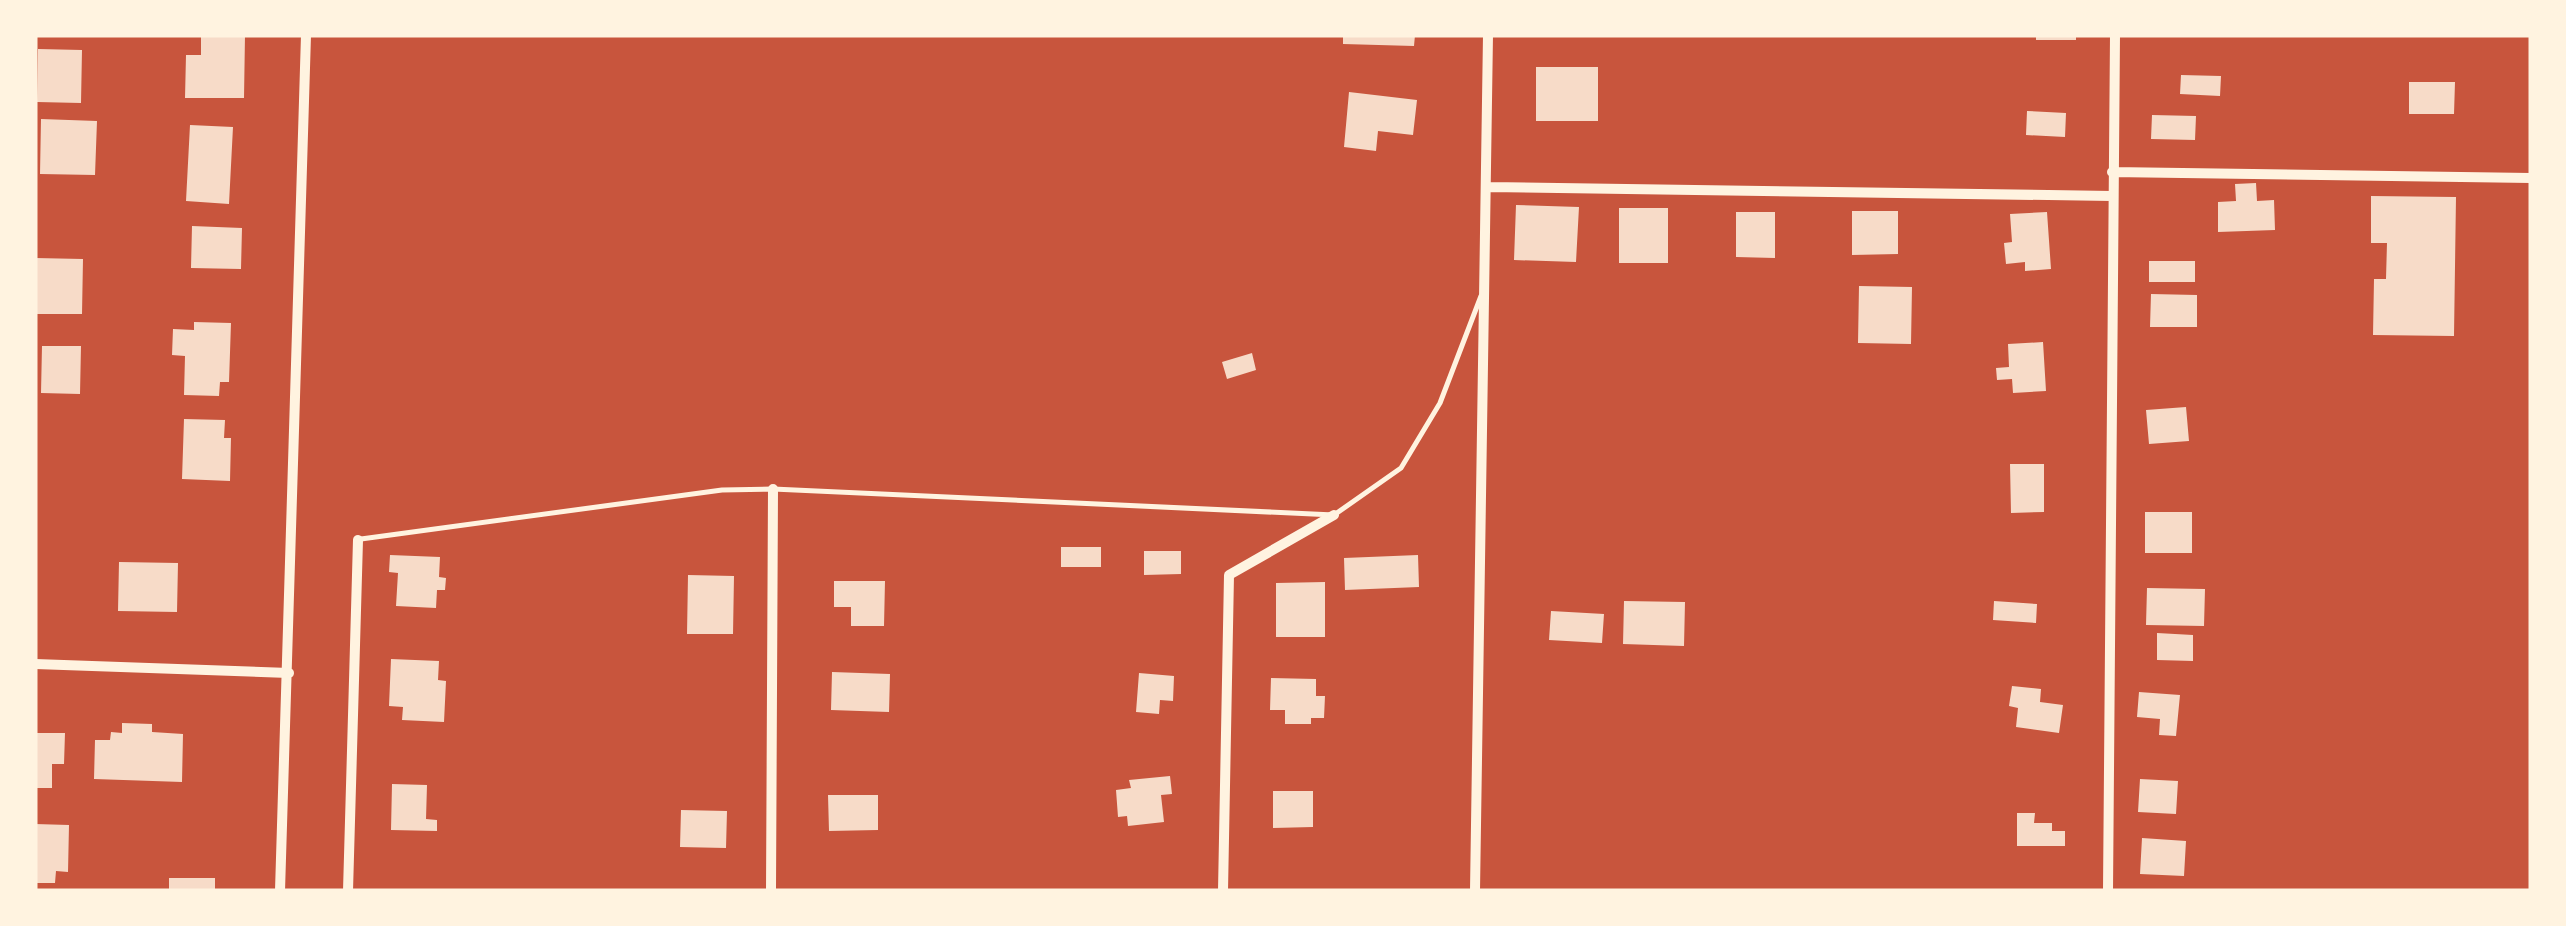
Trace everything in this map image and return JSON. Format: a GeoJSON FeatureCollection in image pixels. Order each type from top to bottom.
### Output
{"type":"FeatureCollection","features":[{"type":"Feature","properties":{"kind":"street"},"geometry":{"type":"LineString","coordinates":[[280,891],[306,35]]}},
{"type":"Feature","properties":{"kind":"street"},"geometry":{"type":"LineString","coordinates":[[1475,891],[1488,35]]}},
{"type":"Feature","properties":{"kind":"street"},"geometry":{"type":"LineString","coordinates":[[2108,891],[2114,35]]}},
{"type":"Feature","properties":{"kind":"street"},"geometry":{"type":"LineString","coordinates":[[2112,172],[2531,178]]}},
{"type":"Feature","properties":{"kind":"street"},"geometry":{"type":"LineString","coordinates":[[1488,187],[2112,196]]}},
{"type":"Feature","properties":{"kind":"street"},"geometry":{"type":"LineString","coordinates":[[771,891],[773,488]]}},
{"type":"Feature","properties":{"kind":"street"},"geometry":{"type":"LineString","coordinates":[[1223,891],[1229,575],[1334,515]]}},
{"type":"Feature","properties":{"kind":"street"},"geometry":{"type":"LineString","coordinates":[[348,891],[358,540]]}},
{"type":"Feature","properties":{"kind":"street"},"geometry":{"type":"LineString","coordinates":[[35,664],[288,673]]}},
{"type":"Feature","properties":{"kind":"lane"},"geometry":{"type":"LineString","coordinates":[[358,540],[722,490],[773,488],[1334,515],[1401,468],[1440,403],[1486,280]]}},
{"type":"Feature","properties":{"kind":"building"},"geometry":{"type":"Polygon","coordinates":[[[201,35],[245,35],[244,98],[185,98],[186,55],[201,55],[201,35]]]}},
{"type":"Feature","properties":{"kind":"building"},"geometry":{"type":"Polygon","coordinates":[[[1343,35],[1415,35],[1414,46],[1343,44],[1343,35]]]}},
{"type":"Feature","properties":{"kind":"building"},"geometry":{"type":"Polygon","coordinates":[[[2036,35],[2076,35],[2076,40],[2036,40],[2036,35]]]}},
{"type":"Feature","properties":{"kind":"building"},"geometry":{"type":"Polygon","coordinates":[[[38,49],[82,50],[81,103],[37,102],[38,49]]]}},
{"type":"Feature","properties":{"kind":"building"},"geometry":{"type":"Polygon","coordinates":[[[1536,67],[1598,67],[1598,121],[1536,121],[1536,67]]]}},
{"type":"Feature","properties":{"kind":"building"},"geometry":{"type":"Polygon","coordinates":[[[2181,75],[2221,76],[2220,96],[2180,94],[2181,75]]]}},
{"type":"Feature","properties":{"kind":"building"},"geometry":{"type":"Polygon","coordinates":[[[2409,82],[2455,82],[2454,114],[2409,114],[2409,82]]]}},
{"type":"Feature","properties":{"kind":"building"},"geometry":{"type":"Polygon","coordinates":[[[1349,92],[1417,100],[1413,135],[1378,131],[1376,151],[1344,147],[1349,92]]]}},
{"type":"Feature","properties":{"kind":"building"},"geometry":{"type":"Polygon","coordinates":[[[2027,111],[2066,113],[2065,137],[2026,135],[2027,111]]]}},
{"type":"Feature","properties":{"kind":"building"},"geometry":{"type":"Polygon","coordinates":[[[2152,115],[2196,116],[2195,140],[2151,139],[2152,115]]]}},
{"type":"Feature","properties":{"kind":"building"},"geometry":{"type":"Polygon","coordinates":[[[41,119],[97,121],[95,175],[40,174],[41,119]]]}},
{"type":"Feature","properties":{"kind":"building"},"geometry":{"type":"Polygon","coordinates":[[[190,125],[233,127],[229,204],[186,201],[190,125]]]}},
{"type":"Feature","properties":{"kind":"building"},"geometry":{"type":"Polygon","coordinates":[[[2256,183],[2257,201],[2274,200],[2275,230],[2218,232],[2218,202],[2236,201],[2235,184],[2256,183]]]}},
{"type":"Feature","properties":{"kind":"building"},"geometry":{"type":"Polygon","coordinates":[[[2371,196],[2456,197],[2454,336],[2373,335],[2374,279],[2386,279],[2387,243],[2371,243],[2371,196]]]}},
{"type":"Feature","properties":{"kind":"building"},"geometry":{"type":"Polygon","coordinates":[[[1516,205],[1579,207],[1576,262],[1514,260],[1516,205]]]}},
{"type":"Feature","properties":{"kind":"building"},"geometry":{"type":"Polygon","coordinates":[[[1619,208],[1668,208],[1668,263],[1619,263],[1619,208]]]}},
{"type":"Feature","properties":{"kind":"building"},"geometry":{"type":"Polygon","coordinates":[[[1852,211],[1898,211],[1898,254],[1852,255],[1852,211]]]}},
{"type":"Feature","properties":{"kind":"building"},"geometry":{"type":"Polygon","coordinates":[[[1736,212],[1775,212],[1775,258],[1736,257],[1736,212]]]}},
{"type":"Feature","properties":{"kind":"building"},"geometry":{"type":"Polygon","coordinates":[[[2047,212],[2051,269],[2025,271],[2025,262],[2006,264],[2004,243],[2012,242],[2010,214],[2047,212]]]}},
{"type":"Feature","properties":{"kind":"building"},"geometry":{"type":"Polygon","coordinates":[[[192,226],[242,228],[241,269],[191,268],[192,226]]]}},
{"type":"Feature","properties":{"kind":"building"},"geometry":{"type":"Polygon","coordinates":[[[35,258],[83,259],[82,314],[35,314],[35,258]]]}},
{"type":"Feature","properties":{"kind":"building"},"geometry":{"type":"Polygon","coordinates":[[[2149,261],[2195,261],[2195,282],[2149,282],[2149,261]]]}},
{"type":"Feature","properties":{"kind":"building"},"geometry":{"type":"Polygon","coordinates":[[[1859,286],[1912,287],[1911,344],[1858,343],[1859,286]]]}},
{"type":"Feature","properties":{"kind":"building"},"geometry":{"type":"Polygon","coordinates":[[[2151,294],[2197,295],[2197,327],[2150,327],[2151,294]]]}},
{"type":"Feature","properties":{"kind":"building"},"geometry":{"type":"Polygon","coordinates":[[[194,322],[231,323],[229,382],[220,382],[219,396],[184,395],[185,356],[172,355],[173,329],[194,330],[194,322]]]}},
{"type":"Feature","properties":{"kind":"building"},"geometry":{"type":"Polygon","coordinates":[[[2043,342],[2046,391],[2013,393],[2012,379],[1997,380],[1996,368],[2009,367],[2008,344],[2043,342]]]}},
{"type":"Feature","properties":{"kind":"building"},"geometry":{"type":"Polygon","coordinates":[[[42,346],[81,346],[80,394],[41,393],[42,346]]]}},
{"type":"Feature","properties":{"kind":"building"},"geometry":{"type":"Polygon","coordinates":[[[1252,353],[1256,370],[1227,379],[1222,362],[1252,353]]]}},
{"type":"Feature","properties":{"kind":"building"},"geometry":{"type":"Polygon","coordinates":[[[2186,407],[2189,441],[2149,444],[2146,410],[2186,407]]]}},
{"type":"Feature","properties":{"kind":"building"},"geometry":{"type":"Polygon","coordinates":[[[184,419],[225,420],[224,438],[231,438],[230,481],[182,479],[184,419]]]}},
{"type":"Feature","properties":{"kind":"building"},"geometry":{"type":"Polygon","coordinates":[[[2010,464],[2044,464],[2044,512],[2011,513],[2010,464]]]}},
{"type":"Feature","properties":{"kind":"building"},"geometry":{"type":"Polygon","coordinates":[[[2145,512],[2192,512],[2192,553],[2145,553],[2145,512]]]}},
{"type":"Feature","properties":{"kind":"building"},"geometry":{"type":"Polygon","coordinates":[[[1061,547],[1101,547],[1101,567],[1061,567],[1061,547]]]}},
{"type":"Feature","properties":{"kind":"building"},"geometry":{"type":"Polygon","coordinates":[[[1144,551],[1181,551],[1181,574],[1144,575],[1144,551]]]}},
{"type":"Feature","properties":{"kind":"building"},"geometry":{"type":"Polygon","coordinates":[[[390,555],[440,557],[439,577],[446,578],[445,590],[437,590],[436,608],[396,606],[398,573],[389,572],[390,555]]]}},
{"type":"Feature","properties":{"kind":"building"},"geometry":{"type":"Polygon","coordinates":[[[1418,555],[1419,587],[1345,590],[1344,558],[1418,555]]]}},
{"type":"Feature","properties":{"kind":"building"},"geometry":{"type":"Polygon","coordinates":[[[119,562],[178,563],[177,612],[118,611],[119,562]]]}},
{"type":"Feature","properties":{"kind":"building"},"geometry":{"type":"Polygon","coordinates":[[[688,575],[734,576],[733,634],[687,634],[688,575]]]}},
{"type":"Feature","properties":{"kind":"building"},"geometry":{"type":"Polygon","coordinates":[[[834,581],[885,581],[884,626],[851,626],[851,607],[834,607],[834,581]]]}},
{"type":"Feature","properties":{"kind":"building"},"geometry":{"type":"Polygon","coordinates":[[[1325,582],[1325,637],[1276,637],[1276,583],[1325,582]]]}},
{"type":"Feature","properties":{"kind":"building"},"geometry":{"type":"Polygon","coordinates":[[[2147,588],[2205,589],[2204,626],[2146,625],[2147,588]]]}},
{"type":"Feature","properties":{"kind":"building"},"geometry":{"type":"Polygon","coordinates":[[[1624,601],[1685,602],[1684,646],[1623,644],[1624,601]]]}},
{"type":"Feature","properties":{"kind":"building"},"geometry":{"type":"Polygon","coordinates":[[[1994,601],[2037,604],[2036,623],[1993,620],[1994,601]]]}},
{"type":"Feature","properties":{"kind":"building"},"geometry":{"type":"Polygon","coordinates":[[[1551,611],[1604,614],[1602,643],[1549,640],[1551,611]]]}},
{"type":"Feature","properties":{"kind":"building"},"geometry":{"type":"Polygon","coordinates":[[[2157,633],[2193,635],[2193,661],[2157,660],[2157,633]]]}},
{"type":"Feature","properties":{"kind":"building"},"geometry":{"type":"Polygon","coordinates":[[[391,659],[439,661],[438,680],[446,681],[444,722],[402,720],[403,707],[389,706],[391,659]]]}},
{"type":"Feature","properties":{"kind":"building"},"geometry":{"type":"Polygon","coordinates":[[[832,672],[890,674],[889,712],[831,710],[832,672]]]}},
{"type":"Feature","properties":{"kind":"building"},"geometry":{"type":"Polygon","coordinates":[[[1139,673],[1174,676],[1173,701],[1160,700],[1159,714],[1136,712],[1139,673]]]}},
{"type":"Feature","properties":{"kind":"building"},"geometry":{"type":"Polygon","coordinates":[[[1271,678],[1316,679],[1316,696],[1325,696],[1324,718],[1311,718],[1311,724],[1285,724],[1285,710],[1270,710],[1271,678]]]}},
{"type":"Feature","properties":{"kind":"building"},"geometry":{"type":"Polygon","coordinates":[[[2012,686],[2041,689],[2040,702],[2063,705],[2059,733],[2016,727],[2018,708],[2009,706],[2012,686]]]}},
{"type":"Feature","properties":{"kind":"building"},"geometry":{"type":"Polygon","coordinates":[[[2139,692],[2180,695],[2176,736],[2159,735],[2160,719],[2137,717],[2139,692]]]}},
{"type":"Feature","properties":{"kind":"building"},"geometry":{"type":"Polygon","coordinates":[[[122,723],[152,724],[152,732],[183,734],[182,782],[94,779],[95,740],[110,740],[111,732],[122,733],[122,723]]]}},
{"type":"Feature","properties":{"kind":"building"},"geometry":{"type":"Polygon","coordinates":[[[35,733],[65,733],[64,764],[52,764],[52,788],[35,788],[35,733]]]}},
{"type":"Feature","properties":{"kind":"building"},"geometry":{"type":"Polygon","coordinates":[[[1170,776],[1172,794],[1161,795],[1164,822],[1128,826],[1127,816],[1118,817],[1116,790],[1131,788],[1129,780],[1170,776]]]}},
{"type":"Feature","properties":{"kind":"building"},"geometry":{"type":"Polygon","coordinates":[[[2140,779],[2178,781],[2176,814],[2138,812],[2140,779]]]}},
{"type":"Feature","properties":{"kind":"building"},"geometry":{"type":"Polygon","coordinates":[[[392,784],[427,785],[426,819],[437,820],[437,831],[391,830],[392,784]]]}},
{"type":"Feature","properties":{"kind":"building"},"geometry":{"type":"Polygon","coordinates":[[[1273,791],[1313,791],[1313,827],[1273,828],[1273,791]]]}},
{"type":"Feature","properties":{"kind":"building"},"geometry":{"type":"Polygon","coordinates":[[[828,795],[878,795],[878,830],[829,831],[828,795]]]}},
{"type":"Feature","properties":{"kind":"building"},"geometry":{"type":"Polygon","coordinates":[[[681,810],[727,811],[726,848],[680,847],[681,810]]]}},
{"type":"Feature","properties":{"kind":"building"},"geometry":{"type":"Polygon","coordinates":[[[2017,813],[2035,813],[2034,823],[2052,823],[2052,831],[2065,831],[2065,846],[2017,846],[2017,813]]]}},
{"type":"Feature","properties":{"kind":"building"},"geometry":{"type":"Polygon","coordinates":[[[35,824],[69,825],[68,872],[56,871],[55,883],[35,883],[35,824]]]}},
{"type":"Feature","properties":{"kind":"building"},"geometry":{"type":"Polygon","coordinates":[[[2142,838],[2186,841],[2184,876],[2140,874],[2142,838]]]}},
{"type":"Feature","properties":{"kind":"building"},"geometry":{"type":"Polygon","coordinates":[[[169,878],[215,878],[215,891],[169,891],[169,878]]]}}]}
